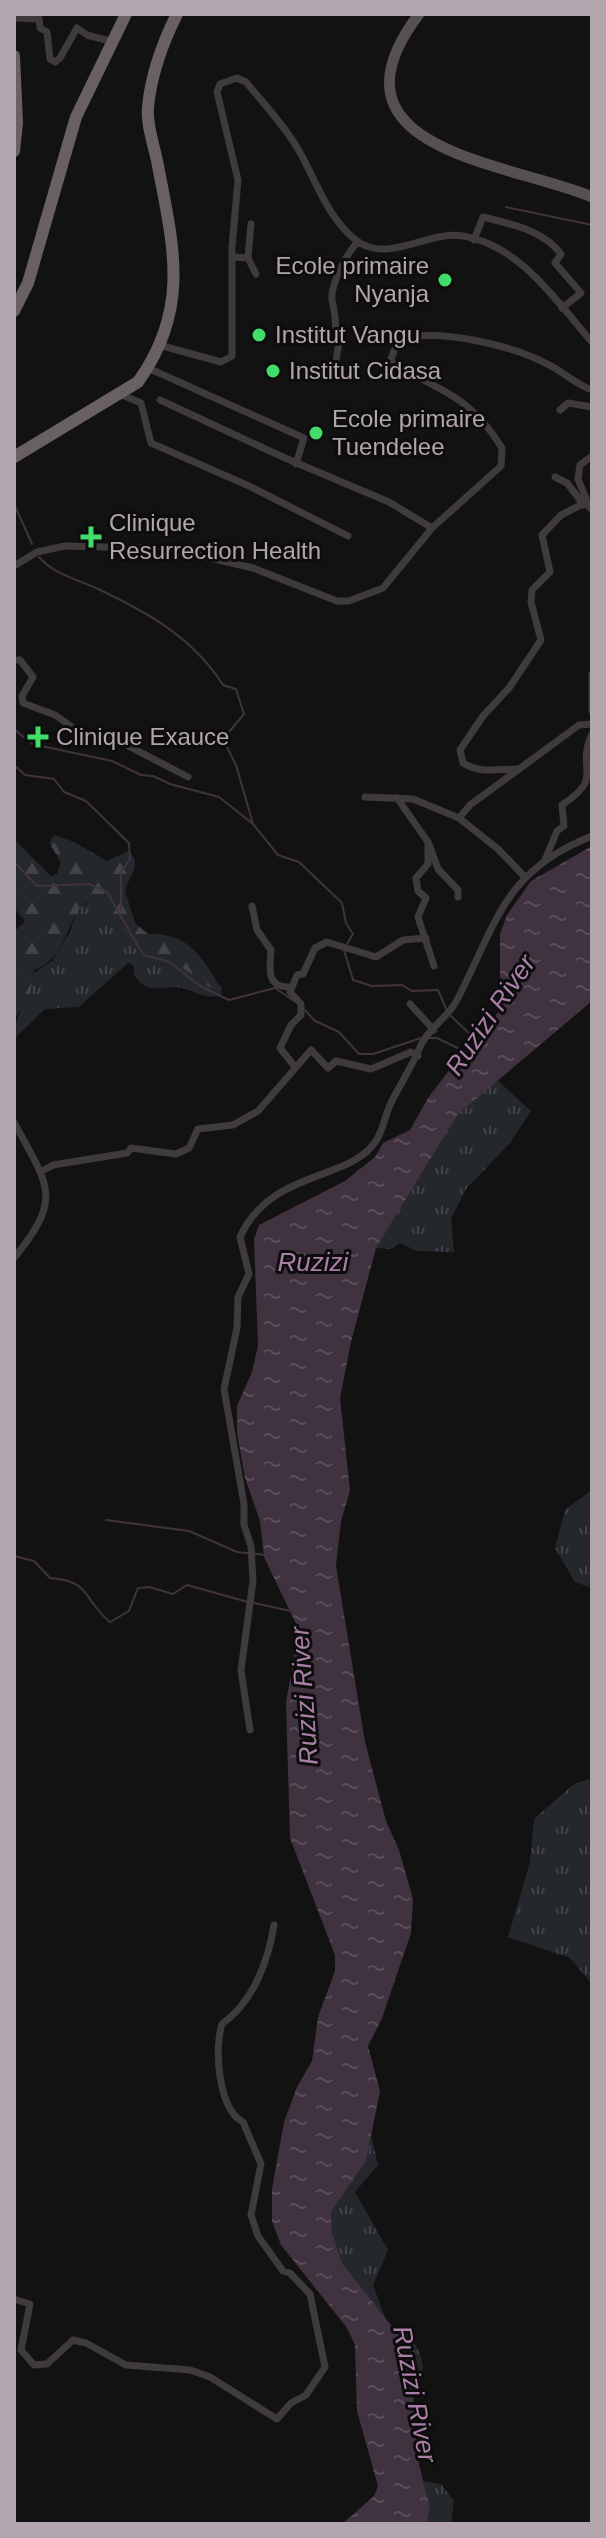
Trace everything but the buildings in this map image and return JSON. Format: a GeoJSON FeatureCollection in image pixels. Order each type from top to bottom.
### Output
{"type":"FeatureCollection","features":[{"type":"Feature","properties":{"kind":"highway"},"geometry":{"type":"LineString","coordinates":[[14,311],[28,283],[76,117],[110,41],[126,14]]}},
{"type":"Feature","properties":{"kind":"highway"},"geometry":{"type":"LineString","coordinates":[[14,457],[122,395],[148,368],[159,345],[175,301],[172,239],[147,109],[166,35],[177,14]]}},
{"type":"Feature","properties":{"kind":"highway"},"geometry":{"type":"LineString","coordinates":[[14,56],[17,123],[14,151]]}},
{"type":"Feature","properties":{"kind":"main road"},"geometry":{"type":"LineString","coordinates":[[419,14],[400,43],[389,77],[392,98],[413,132],[450,151],[592,197]]}},
{"type":"Feature","properties":{"kind":"street"},"geometry":{"type":"LineString","coordinates":[[14,18],[39,19],[40,28],[47,32],[50,59],[55,62],[77,28],[87,35],[110,41]]}},
{"type":"Feature","properties":{"kind":"street"},"geometry":{"type":"LineString","coordinates":[[159,345],[221,362],[231,360],[232,257],[238,180],[217,92],[220,84],[237,78],[246,82],[288,132],[323,199],[358,242],[377,248],[398,248],[447,234],[474,240],[504,253],[526,268],[592,342]]}},
{"type":"Feature","properties":{"kind":"street"},"geometry":{"type":"LineString","coordinates":[[474,240],[483,217],[532,231],[554,246],[561,254],[555,263],[581,293],[562,308]]}},
{"type":"Feature","properties":{"kind":"street"},"geometry":{"type":"LineString","coordinates":[[251,224],[248,258],[256,274]]}},
{"type":"Feature","properties":{"kind":"street"},"geometry":{"type":"LineString","coordinates":[[329,368],[336,361],[339,342],[335,338],[337,325],[332,296],[345,254],[358,242]]}},
{"type":"Feature","properties":{"kind":"street"},"geometry":{"type":"LineString","coordinates":[[232,257],[248,258]]}},
{"type":"Feature","properties":{"kind":"street"},"geometry":{"type":"LineString","coordinates":[[14,566],[37,552],[65,546],[172,549],[253,568],[337,601],[349,601],[383,588],[432,528],[501,466],[502,448],[471,408],[455,395],[393,364],[391,359],[398,341],[427,335],[462,338],[548,364],[592,390]]}},
{"type":"Feature","properties":{"kind":"street"},"geometry":{"type":"LineString","coordinates":[[148,368],[304,438],[296,464]]}},
{"type":"Feature","properties":{"kind":"street"},"geometry":{"type":"LineString","coordinates":[[122,395],[141,403],[151,443],[249,486],[348,536]]}},
{"type":"Feature","properties":{"kind":"street"},"geometry":{"type":"LineString","coordinates":[[160,400],[296,464],[389,502],[432,528]]}},
{"type":"Feature","properties":{"kind":"street"},"geometry":{"type":"LineString","coordinates":[[560,410],[568,403],[592,407]]}},
{"type":"Feature","properties":{"kind":"street"},"geometry":{"type":"LineString","coordinates":[[589,507],[578,479],[580,465],[592,456]]}},
{"type":"Feature","properties":{"kind":"street"},"geometry":{"type":"LineString","coordinates":[[555,477],[567,483],[589,507]]}},
{"type":"Feature","properties":{"kind":"street"},"geometry":{"type":"LineString","coordinates":[[516,769],[495,769],[485,773],[463,763],[460,750],[483,716],[509,688],[541,640],[531,602],[532,590],[550,572],[542,535],[561,515],[589,507]]}},
{"type":"Feature","properties":{"kind":"street"},"geometry":{"type":"LineString","coordinates":[[14,660],[20,660],[33,677],[22,696],[23,703],[55,715],[89,739],[95,735],[115,739],[188,777]]}},
{"type":"Feature","properties":{"kind":"street"},"geometry":{"type":"LineString","coordinates":[[592,674],[592,711]]}},
{"type":"Feature","properties":{"kind":"street"},"geometry":{"type":"LineString","coordinates":[[459,818],[470,805],[516,769],[579,725],[592,724]]}},
{"type":"Feature","properties":{"kind":"street"},"geometry":{"type":"LineString","coordinates":[[543,862],[557,831],[564,826],[562,805],[582,792],[589,779],[586,761],[592,734]]}},
{"type":"Feature","properties":{"kind":"street"},"geometry":{"type":"LineString","coordinates":[[365,797],[413,799],[459,818],[498,849],[524,876]]}},
{"type":"Feature","properties":{"kind":"street"},"geometry":{"type":"LineString","coordinates":[[397,798],[436,855],[438,869],[458,890],[458,897]]}},
{"type":"Feature","properties":{"kind":"street"},"geometry":{"type":"LineString","coordinates":[[250,1730],[241,1670],[253,1575],[251,1546],[244,1525],[244,1504],[224,1389],[234,1350],[238,1297],[249,1274],[240,1237],[270,1196],[352,1159],[374,1145],[390,1104],[423,1043],[450,1014],[482,944],[524,876],[543,862],[592,836]]}},
{"type":"Feature","properties":{"kind":"street"},"geometry":{"type":"LineString","coordinates":[[428,842],[428,864],[416,878],[418,891],[426,898],[418,917],[434,966]]}},
{"type":"Feature","properties":{"kind":"street"},"geometry":{"type":"LineString","coordinates":[[252,906],[252,918],[271,950],[267,964],[270,978],[275,984],[291,987]]}},
{"type":"Feature","properties":{"kind":"street"},"geometry":{"type":"LineString","coordinates":[[295,1067],[280,1048],[291,1025],[301,1015],[301,1004],[290,992],[291,987],[297,975],[303,974],[315,948],[327,942],[376,957],[403,940],[426,938]]}},
{"type":"Feature","properties":{"kind":"street"},"geometry":{"type":"LineString","coordinates":[[410,1004],[432,1032]]}},
{"type":"Feature","properties":{"kind":"street"},"geometry":{"type":"LineString","coordinates":[[42,1171],[53,1165],[127,1153],[131,1148],[176,1154],[189,1148],[198,1129],[233,1125],[258,1111],[311,1050],[328,1068],[336,1061],[371,1069],[411,1052],[418,1056]]}},
{"type":"Feature","properties":{"kind":"street"},"geometry":{"type":"LineString","coordinates":[[14,1122],[47,1183],[44,1211],[34,1233],[14,1258]]}},
{"type":"Feature","properties":{"kind":"street"},"geometry":{"type":"LineString","coordinates":[[14,2299],[30,2304],[21,2350],[34,2365],[47,2364],[73,2340],[86,2343],[126,2365],[190,2370],[210,2377],[277,2419],[320,2379],[325,2367],[314,2304],[300,2281],[283,2271],[267,2253],[251,2215],[261,2164],[243,2122],[236,2118],[224,2095],[218,2047],[222,2024],[240,2011],[263,1970],[274,1925]]}},
{"type":"Feature","properties":{"kind":"green space"},"geometry":{"type":"Polygon","coordinates":[[[54,835],[74,842],[107,861],[129,851],[135,866],[125,891],[135,923],[148,934],[174,937],[193,949],[222,989],[221,995],[181,967],[159,965],[137,950],[118,930],[109,909],[90,901],[76,914],[55,955],[34,970],[30,994],[14,1020],[14,931],[25,922],[14,907],[14,839],[51,876],[57,874],[61,862],[49,843],[54,835]]]}},
{"type":"Feature","properties":{"kind":"green space"},"geometry":{"type":"Polygon","coordinates":[[[90,901],[109,909],[118,930],[137,950],[159,965],[181,967],[221,995],[207,996],[175,987],[151,988],[140,982],[134,975],[134,966],[128,963],[79,1007],[45,1009],[14,1039],[16,1022],[31,975],[52,961],[70,932],[77,910],[90,901]]]}},
{"type":"Feature","properties":{"kind":"green space"},"geometry":{"type":"Polygon","coordinates":[[[497,1080],[531,1111],[510,1143],[466,1189],[451,1219],[454,1252],[417,1251],[400,1243],[391,1249],[376,1248],[458,1114],[497,1080]]]}},
{"type":"Feature","properties":{"kind":"green space"},"geometry":{"type":"Polygon","coordinates":[[[592,1490],[592,1588],[575,1582],[555,1548],[565,1510],[592,1490]]]}},
{"type":"Feature","properties":{"kind":"green space"},"geometry":{"type":"Polygon","coordinates":[[[592,1778],[592,1984],[570,1958],[508,1937],[530,1862],[534,1819],[574,1784],[592,1778]]]}},
{"type":"Feature","properties":{"kind":"green space"},"geometry":{"type":"Polygon","coordinates":[[[371,2135],[378,2165],[355,2192],[388,2250],[373,2285],[386,2320],[342,2263],[332,2233],[331,2212],[366,2161],[371,2135]]]}},
{"type":"Feature","properties":{"kind":"green space"},"geometry":{"type":"Polygon","coordinates":[[[393,2328],[403,2328],[421,2358],[422,2373],[411,2386],[410,2361],[393,2328]]]}},
{"type":"Feature","properties":{"kind":"green space"},"geometry":{"type":"Polygon","coordinates":[[[423,2481],[441,2484],[454,2501],[451,2524],[427,2524],[430,2507],[423,2481]]]}},
{"type":"Feature","properties":{"kind":"water","name":"Ruzizi"},"geometry":{"type":"Polygon","coordinates":[[[592,846],[592,1001],[458,1114],[376,1248],[340,1398],[350,1491],[341,1521],[336,1566],[365,1742],[386,1821],[399,1850],[413,1899],[411,1933],[382,2018],[368,2046],[380,2091],[366,2161],[331,2212],[332,2233],[342,2263],[401,2338],[410,2361],[419,2465],[430,2507],[427,2524],[342,2524],[374,2496],[378,2486],[357,2411],[355,2345],[347,2328],[281,2245],[272,2221],[272,2189],[284,2122],[297,2087],[312,2061],[318,2017],[335,1971],[335,1955],[290,1838],[286,1702],[299,1630],[264,1557],[260,1521],[245,1478],[237,1433],[237,1406],[252,1372],[258,1346],[254,1239],[259,1225],[345,1181],[375,1157],[383,1143],[410,1130],[428,1098],[464,1051],[489,1027],[500,1009],[500,934],[507,915],[531,881],[592,846]]]}},
{"type":"Feature","properties":{"kind":"waterway"},"geometry":{"type":"LineString","coordinates":[[506,207],[592,225]]}},
{"type":"Feature","properties":{"kind":"waterway"},"geometry":{"type":"LineString","coordinates":[[14,504],[32,544]]}},
{"type":"Feature","properties":{"kind":"waterway"},"geometry":{"type":"LineString","coordinates":[[39,557],[59,572],[117,598],[168,628],[198,654],[223,685],[236,689],[244,714],[223,739],[236,765],[253,824]]}},
{"type":"Feature","properties":{"kind":"waterway"},"geometry":{"type":"LineString","coordinates":[[14,729],[32,744],[112,761],[141,775],[219,797],[253,824],[278,855],[299,862],[342,903],[346,923],[353,934],[347,944]]}},
{"type":"Feature","properties":{"kind":"waterway"},"geometry":{"type":"LineString","coordinates":[[14,765],[25,775],[54,779],[64,792],[86,801],[129,843],[130,859],[121,872],[121,911]]}},
{"type":"Feature","properties":{"kind":"waterway"},"geometry":{"type":"LineString","coordinates":[[14,862],[37,886],[89,884],[107,892],[143,955],[170,962],[200,986],[229,1000],[275,988],[294,1001]]}},
{"type":"Feature","properties":{"kind":"waterway"},"geometry":{"type":"LineString","coordinates":[[344,950],[353,980],[372,986],[402,985],[412,991],[438,990],[447,1011]]}},
{"type":"Feature","properties":{"kind":"waterway"},"geometry":{"type":"LineString","coordinates":[[305,1010],[315,1021],[339,1032],[359,1054],[373,1054],[421,1038]]}},
{"type":"Feature","properties":{"kind":"waterway","name":"Ruzizi River"},"geometry":{"type":"LineString","coordinates":[[451,1016],[478,1042]]}},
{"type":"Feature","properties":{"kind":"waterway","name":"Ruzizi River"},"geometry":{"type":"LineString","coordinates":[[428,1038],[437,1038],[466,1052]]}},
{"type":"Feature","properties":{"kind":"waterway"},"geometry":{"type":"LineString","coordinates":[[106,1520],[189,1531],[237,1552],[266,1555]]}},
{"type":"Feature","properties":{"kind":"waterway"},"geometry":{"type":"LineString","coordinates":[[14,1556],[34,1561],[50,1578],[80,1587],[110,1622],[129,1611],[138,1588],[149,1587],[173,1594],[187,1585],[248,1602]]}},
{"type":"Feature","properties":{"kind":"waterway"},"geometry":{"type":"LineString","coordinates":[[254,1603],[295,1612]]}},
{"type":"Feature","properties":{"kind":"place","name":"Ecole primaire Nyanja"},"geometry":{"type":"Point","coordinates":[445,280]}},
{"type":"Feature","properties":{"kind":"place","name":"Institut Vangu"},"geometry":{"type":"Point","coordinates":[259,335]}},
{"type":"Feature","properties":{"kind":"place","name":"Institut Cidasa"},"geometry":{"type":"Point","coordinates":[273,371]}},
{"type":"Feature","properties":{"kind":"place","name":"Ecole primaire Tuendelee"},"geometry":{"type":"Point","coordinates":[316,433]}},
{"type":"Feature","properties":{"kind":"place","name":"Clinique Resurrection Health"},"geometry":{"type":"Point","coordinates":[91,537]}},
{"type":"Feature","properties":{"kind":"place","name":"Clinique Exauce"},"geometry":{"type":"Point","coordinates":[38,737]}}]}
